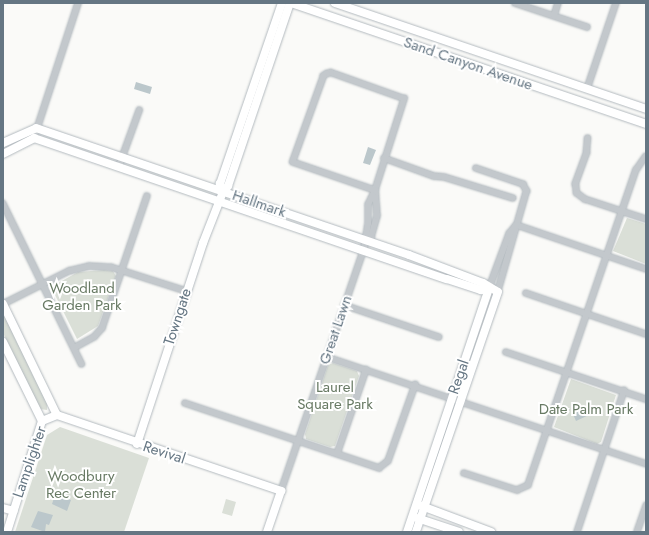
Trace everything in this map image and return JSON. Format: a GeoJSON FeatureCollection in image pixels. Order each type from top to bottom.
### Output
{"type":"FeatureCollection","features":[{"type":"Feature","properties":{"kind":"street"},"geometry":{"type":"LineString","coordinates":[[3,154],[38,140],[36,128],[78,3]]}},
{"type":"Feature","properties":{"kind":"street","name":"Towngate"},"geometry":{"type":"LineString","coordinates":[[223,192],[221,182],[282,3]]}},
{"type":"Feature","properties":{"kind":"street","name":"Towngate"},"geometry":{"type":"LineString","coordinates":[[137,444],[186,292],[218,202],[228,186],[290,3]]}},
{"type":"Feature","properties":{"kind":"street","name":"Sand Canyon Avenue"},"geometry":{"type":"LineString","coordinates":[[290,3],[646,124]]}},
{"type":"Feature","properties":{"kind":"street","name":"Sand Canyon Avenue"},"geometry":{"type":"LineString","coordinates":[[335,3],[646,109]]}},
{"type":"Feature","properties":{"kind":"street"},"geometry":{"type":"LineString","coordinates":[[516,3],[587,27]]}},
{"type":"Feature","properties":{"kind":"street"},"geometry":{"type":"LineString","coordinates":[[554,16],[558,3]]}},
{"type":"Feature","properties":{"kind":"street"},"geometry":{"type":"LineString","coordinates":[[587,89],[616,3]]}},
{"type":"Feature","properties":{"kind":"street"},"geometry":{"type":"LineString","coordinates":[[364,246],[368,205],[376,190],[384,158],[404,99],[331,73],[324,76],[293,162],[376,190]]}},
{"type":"Feature","properties":{"kind":"street"},"geometry":{"type":"LineString","coordinates":[[119,166],[139,110]]}},
{"type":"Feature","properties":{"kind":"street"},"geometry":{"type":"LineString","coordinates":[[3,143],[36,128]]}},
{"type":"Feature","properties":{"kind":"street","name":"Hallmark"},"geometry":{"type":"LineString","coordinates":[[36,128],[123,156],[223,192],[364,246]]}},
{"type":"Feature","properties":{"kind":"street"},"geometry":{"type":"LineString","coordinates":[[588,138],[587,153],[576,184],[577,193],[584,199],[646,219]]}},
{"type":"Feature","properties":{"kind":"street","name":"Hallmark"},"geometry":{"type":"LineString","coordinates":[[38,140],[119,166],[218,202],[483,283],[489,288],[498,292]]}},
{"type":"Feature","properties":{"kind":"street"},"geometry":{"type":"LineString","coordinates":[[464,473],[517,490],[524,489],[528,485],[588,314],[636,170],[645,157]]}},
{"type":"Feature","properties":{"kind":"street"},"geometry":{"type":"LineString","coordinates":[[384,158],[434,176],[450,178],[514,198]]}},
{"type":"Feature","properties":{"kind":"street","name":"Regal"},"geometry":{"type":"LineString","coordinates":[[420,506],[460,402],[498,292],[526,187],[476,168]]}},
{"type":"Feature","properties":{"kind":"street"},"geometry":{"type":"LineString","coordinates":[[364,246],[371,237],[377,216],[376,190]]}},
{"type":"Feature","properties":{"kind":"street"},"geometry":{"type":"LineString","coordinates":[[74,348],[94,337],[102,328],[147,196]]}},
{"type":"Feature","properties":{"kind":"street"},"geometry":{"type":"LineString","coordinates":[[3,203],[82,364]]}},
{"type":"Feature","properties":{"kind":"street"},"geometry":{"type":"LineString","coordinates":[[517,225],[646,269]]}},
{"type":"Feature","properties":{"kind":"street","name":"Regal"},"geometry":{"type":"LineString","coordinates":[[416,532],[420,506],[451,398],[509,234],[517,225]]}},
{"type":"Feature","properties":{"kind":"street","name":"Great Lawn"},"geometry":{"type":"LineString","coordinates":[[267,532],[364,246]]}},
{"type":"Feature","properties":{"kind":"street"},"geometry":{"type":"LineString","coordinates":[[49,418],[3,304],[82,267],[104,266],[122,270],[186,292]]}},
{"type":"Feature","properties":{"kind":"street"},"geometry":{"type":"LineString","coordinates":[[526,293],[646,334]]}},
{"type":"Feature","properties":{"kind":"street"},"geometry":{"type":"LineString","coordinates":[[344,305],[439,337]]}},
{"type":"Feature","properties":{"kind":"street"},"geometry":{"type":"LineString","coordinates":[[3,342],[49,418]]}},
{"type":"Feature","properties":{"kind":"street"},"geometry":{"type":"LineString","coordinates":[[506,352],[646,399]]}},
{"type":"Feature","properties":{"kind":"street"},"geometry":{"type":"LineString","coordinates":[[327,357],[646,464]]}},
{"type":"Feature","properties":{"kind":"street"},"geometry":{"type":"LineString","coordinates":[[337,454],[366,370]]}},
{"type":"Feature","properties":{"kind":"street"},"geometry":{"type":"LineString","coordinates":[[186,403],[298,440],[376,468],[383,467],[388,461],[415,386]]}},
{"type":"Feature","properties":{"kind":"street"},"geometry":{"type":"LineString","coordinates":[[577,532],[603,450],[624,391]]}},
{"type":"Feature","properties":{"kind":"street","name":"Revival"},"geometry":{"type":"LineString","coordinates":[[49,418],[137,444],[281,491]]}},
{"type":"Feature","properties":{"kind":"street","name":"Lamplighter"},"geometry":{"type":"LineString","coordinates":[[6,532],[49,418]]}},
{"type":"Feature","properties":{"kind":"street"},"geometry":{"type":"LineString","coordinates":[[420,506],[492,532]]}},
{"type":"Feature","properties":{"kind":"street"},"geometry":{"type":"LineString","coordinates":[[637,532],[646,506]]}},
{"type":"Feature","properties":{"kind":"street"},"geometry":{"type":"LineString","coordinates":[[3,508],[14,511]]}},
{"type":"Feature","properties":{"kind":"street"},"geometry":{"type":"LineString","coordinates":[[417,518],[459,532]]}},
{"type":"Feature","properties":{"kind":"street","name":"Regal"},"geometry":{"type":"LineString","coordinates":[[407,532],[417,518]]}},
{"type":"Feature","properties":{"kind":"green space"},"geometry":{"type":"Polygon","coordinates":[[[627,218],[646,224],[646,264],[613,251],[627,218]]]}},
{"type":"Feature","properties":{"kind":"green space","name":"Woodland Garden Park"},"geometry":{"type":"Polygon","coordinates":[[[104,270],[113,271],[116,276],[98,326],[77,339],[51,287],[78,272],[104,270]]]}},
{"type":"Feature","properties":{"kind":"green space"},"geometry":{"type":"Polygon","coordinates":[[[3,312],[47,402],[47,410],[40,409],[3,333],[3,312]]]}},
{"type":"Feature","properties":{"kind":"green space","name":"Laurel Square Park"},"geometry":{"type":"Polygon","coordinates":[[[333,363],[357,371],[359,376],[335,446],[330,447],[306,439],[305,434],[328,365],[333,363]]]}},
{"type":"Feature","properties":{"kind":"green space","name":"Date Palm Park"},"geometry":{"type":"Polygon","coordinates":[[[571,379],[616,395],[601,442],[597,444],[554,427],[571,379]]]}},
{"type":"Feature","properties":{"kind":"green space","name":"Woodbury Rec Center"},"geometry":{"type":"Polygon","coordinates":[[[60,427],[149,458],[124,532],[15,532],[47,435],[60,427]]]}},
{"type":"Feature","properties":{"kind":"green space"},"geometry":{"type":"Polygon","coordinates":[[[226,499],[236,502],[232,516],[222,513],[226,499]]]}},
{"type":"Feature","properties":{"kind":"shaded area"},"geometry":{"type":"Polygon","coordinates":[[[136,82],[152,87],[150,94],[134,89],[136,82]]]}},
{"type":"Feature","properties":{"kind":"shaded area"},"geometry":{"type":"Polygon","coordinates":[[[368,147],[376,150],[370,165],[363,163],[368,147]]]}},
{"type":"Feature","properties":{"kind":"shaded area"},"geometry":{"type":"Polygon","coordinates":[[[588,408],[591,414],[576,421],[572,412],[588,408]]]}},
{"type":"Feature","properties":{"kind":"shaded area"},"geometry":{"type":"Polygon","coordinates":[[[55,495],[71,500],[67,511],[52,504],[55,495]]]}},
{"type":"Feature","properties":{"kind":"shaded area"},"geometry":{"type":"Polygon","coordinates":[[[38,511],[53,515],[49,525],[46,524],[45,532],[31,527],[38,511]]]}}]}
